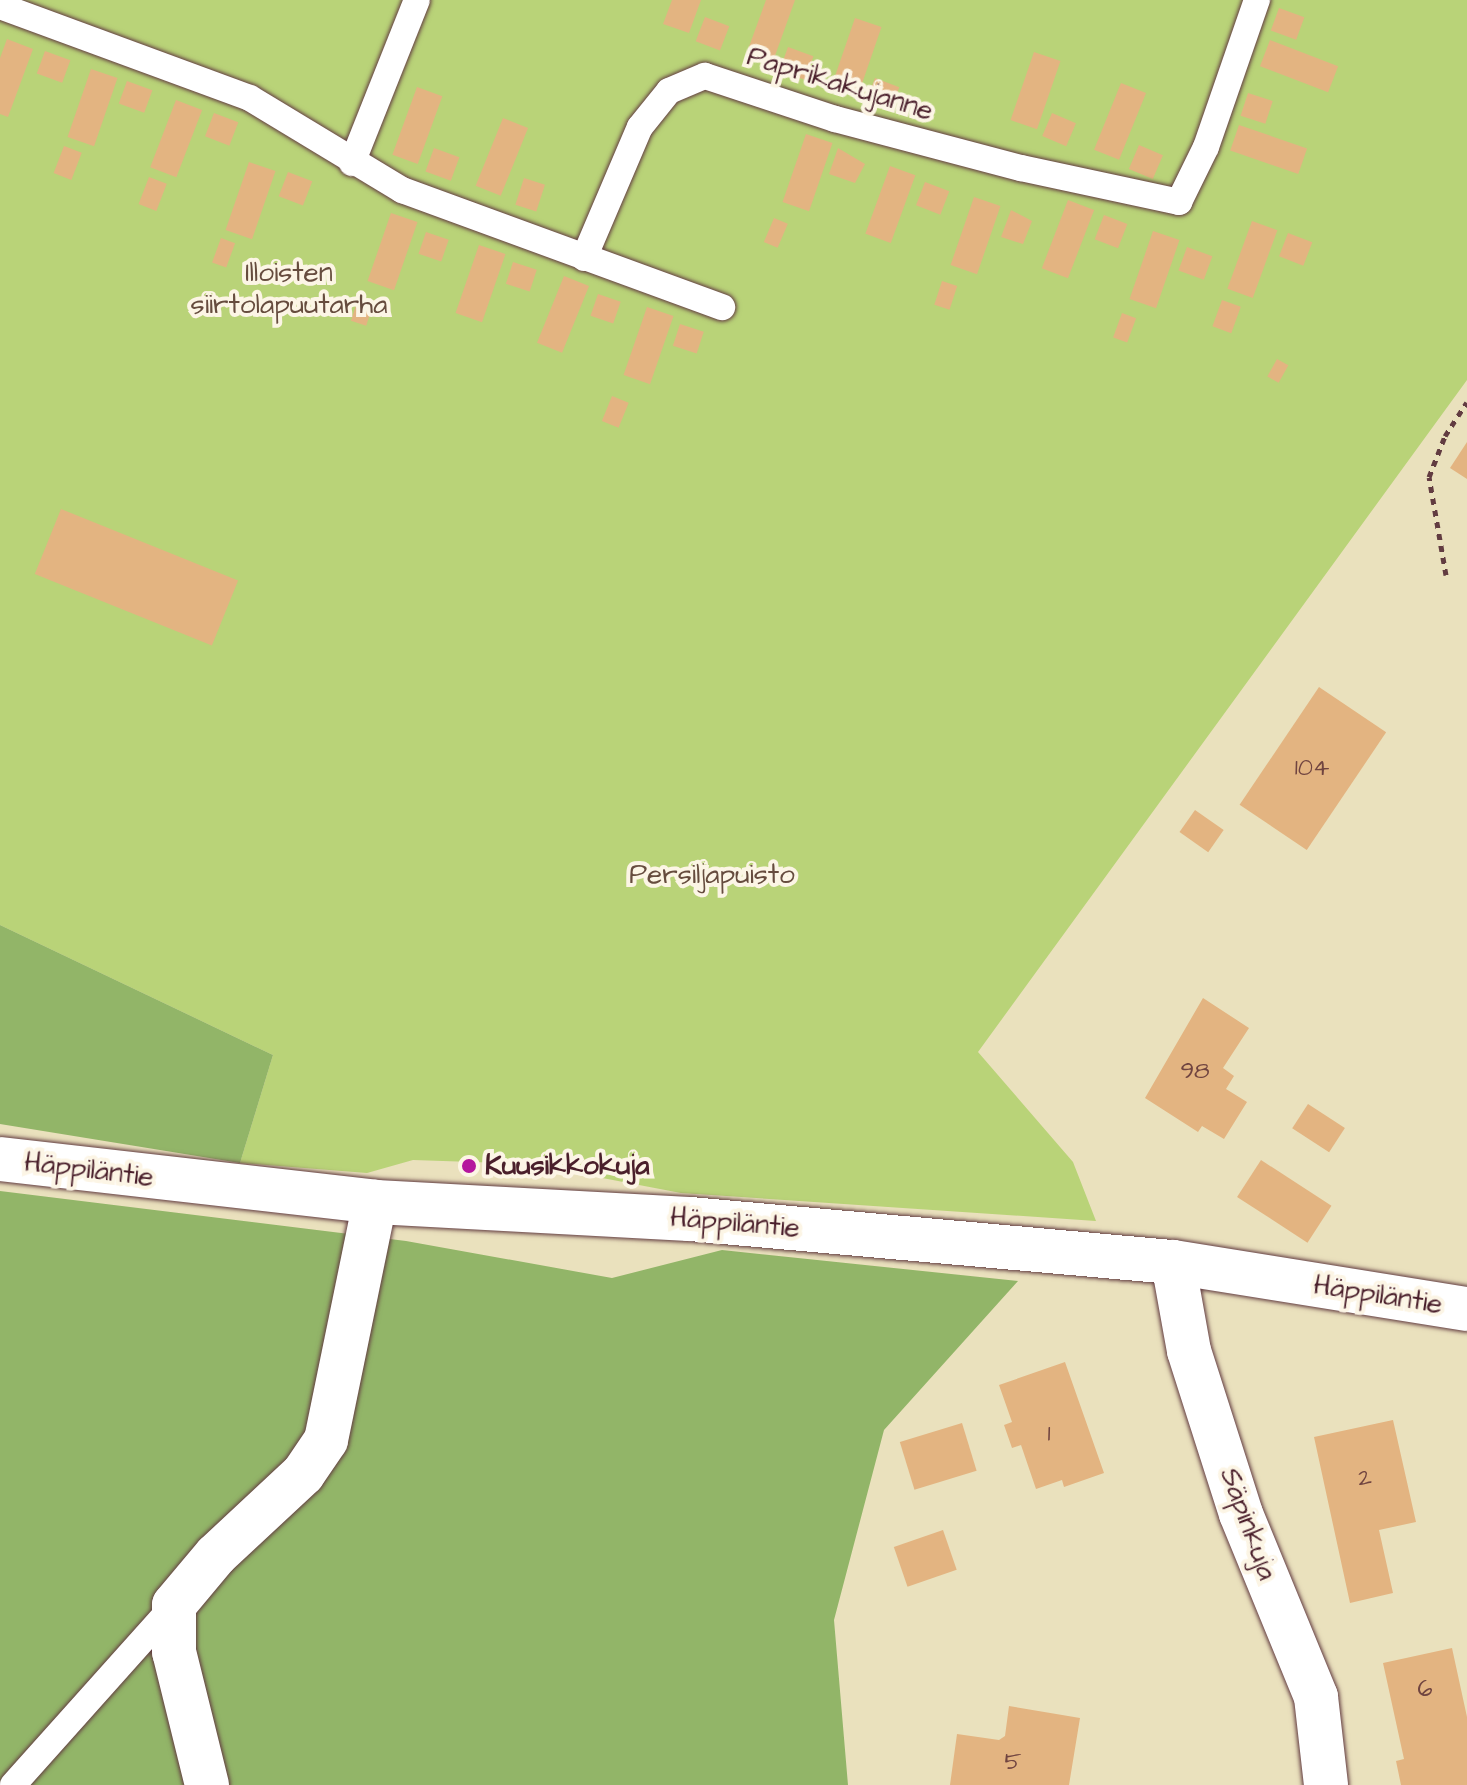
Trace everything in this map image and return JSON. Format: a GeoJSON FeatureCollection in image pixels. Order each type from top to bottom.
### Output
{"type":"FeatureCollection","features":[{"type":"Feature","properties":{"kind":"street","name":"Häppiläntie"},"geometry":{"type":"LineString","coordinates":[[0,1159],[375,1202],[690,1219],[1173,1262],[1467,1309]]}},
{"type":"Feature","properties":{"kind":"street"},"geometry":{"type":"LineString","coordinates":[[207,1785],[174,1652],[174,1605],[216,1555],[303,1474],[326,1440],[375,1202]]}},
{"type":"Feature","properties":{"kind":"street","name":"Säpinkuja"},"geometry":{"type":"LineString","coordinates":[[1173,1262],[1189,1351],[1241,1514],[1316,1697],[1326,1785]]}},
{"type":"Feature","properties":{"kind":"lane"},"geometry":{"type":"LineString","coordinates":[[352,163],[417,0]]}},
{"type":"Feature","properties":{"kind":"lane","name":"Paprikakujanne"},"geometry":{"type":"LineString","coordinates":[[584,258],[640,127],[669,91],[705,76],[835,119],[1021,168],[1179,202],[1206,147],[1257,0]]}},
{"type":"Feature","properties":{"kind":"lane"},"geometry":{"type":"LineString","coordinates":[[0,6],[250,98],[352,163],[402,190],[722,307]]}},
{"type":"Feature","properties":{"kind":"lane"},"geometry":{"type":"LineString","coordinates":[[13,1785],[174,1605]]}},
{"type":"Feature","properties":{"kind":"path"},"geometry":{"type":"LineString","coordinates":[[1446,575],[1429,477],[1445,436],[1467,402]]}},
{"type":"Feature","properties":{"kind":"green space"},"geometry":{"type":"Polygon","coordinates":[[[0,0],[1467,0],[1467,380],[978,1052],[1073,1162],[1096,1221],[681,1193],[529,1164],[413,1160],[367,1173],[240,1163],[273,1055],[0,925],[0,0]]]}},
{"type":"Feature","properties":{"kind":"green space"},"geometry":{"type":"Polygon","coordinates":[[[0,925],[273,1055],[240,1163],[0,1124],[0,925]]]}},
{"type":"Feature","properties":{"kind":"green space"},"geometry":{"type":"Polygon","coordinates":[[[0,1191],[406,1241],[612,1278],[722,1250],[1018,1281],[884,1430],[834,1620],[848,1785],[0,1785],[0,1191]]]}},
{"type":"Feature","properties":{"kind":"building"},"geometry":{"type":"Polygon","coordinates":[[[672,0],[701,0],[689,33],[663,24],[672,0]]]}},
{"type":"Feature","properties":{"kind":"building"},"geometry":{"type":"Polygon","coordinates":[[[766,0],[795,0],[772,64],[746,55],[766,0]]]}},
{"type":"Feature","properties":{"kind":"building"},"geometry":{"type":"Polygon","coordinates":[[[1279,8],[1304,17],[1296,40],[1271,31],[1279,8]]]}},
{"type":"Feature","properties":{"kind":"building"},"geometry":{"type":"Polygon","coordinates":[[[705,17],[729,26],[720,51],[696,41],[705,17]]]}},
{"type":"Feature","properties":{"kind":"building"},"geometry":{"type":"Polygon","coordinates":[[[855,18],[881,27],[858,94],[832,85],[855,18]]]}},
{"type":"Feature","properties":{"kind":"building"},"geometry":{"type":"Polygon","coordinates":[[[7,39],[33,49],[8,117],[0,114],[0,58],[7,39]]]}},
{"type":"Feature","properties":{"kind":"building"},"geometry":{"type":"Polygon","coordinates":[[[1270,40],[1338,66],[1328,92],[1260,66],[1270,40]]]}},
{"type":"Feature","properties":{"kind":"building"},"geometry":{"type":"Polygon","coordinates":[[[788,47],[813,56],[805,80],[779,70],[788,47]]]}},
{"type":"Feature","properties":{"kind":"building"},"geometry":{"type":"Polygon","coordinates":[[[45,51],[70,60],[62,83],[37,74],[45,51]]]}},
{"type":"Feature","properties":{"kind":"building"},"geometry":{"type":"Polygon","coordinates":[[[1034,52],[1060,61],[1037,129],[1011,120],[1034,52]]]}},
{"type":"Feature","properties":{"kind":"building"},"geometry":{"type":"Polygon","coordinates":[[[91,69],[117,78],[94,146],[68,137],[91,69]]]}},
{"type":"Feature","properties":{"kind":"building"},"geometry":{"type":"Polygon","coordinates":[[[875,78],[899,87],[891,110],[866,100],[875,78]]]}},
{"type":"Feature","properties":{"kind":"building"},"geometry":{"type":"Polygon","coordinates":[[[127,81],[152,90],[144,113],[119,104],[127,81]]]}},
{"type":"Feature","properties":{"kind":"building"},"geometry":{"type":"Polygon","coordinates":[[[1121,83],[1146,93],[1119,160],[1094,150],[1121,83]]]}},
{"type":"Feature","properties":{"kind":"building"},"geometry":{"type":"Polygon","coordinates":[[[417,87],[442,96],[418,164],[392,155],[417,87]]]}},
{"type":"Feature","properties":{"kind":"building"},"geometry":{"type":"Polygon","coordinates":[[[1248,93],[1273,101],[1265,124],[1241,116],[1248,93]]]}},
{"type":"Feature","properties":{"kind":"building"},"geometry":{"type":"Polygon","coordinates":[[[176,100],[202,110],[176,177],[150,167],[176,100]]]}},
{"type":"Feature","properties":{"kind":"building"},"geometry":{"type":"Polygon","coordinates":[[[214,113],[238,122],[229,146],[205,136],[214,113]]]}},
{"type":"Feature","properties":{"kind":"building"},"geometry":{"type":"Polygon","coordinates":[[[1052,113],[1076,123],[1066,146],[1042,136],[1052,113]]]}},
{"type":"Feature","properties":{"kind":"building"},"geometry":{"type":"Polygon","coordinates":[[[503,118],[528,128],[501,196],[476,186],[503,118]]]}},
{"type":"Feature","properties":{"kind":"building"},"geometry":{"type":"Polygon","coordinates":[[[1239,125],[1307,148],[1298,174],[1230,151],[1239,125]]]}},
{"type":"Feature","properties":{"kind":"building"},"geometry":{"type":"Polygon","coordinates":[[[806,134],[832,143],[809,211],[783,202],[806,134]]]}},
{"type":"Feature","properties":{"kind":"building"},"geometry":{"type":"Polygon","coordinates":[[[1139,145],[1163,155],[1153,179],[1129,169],[1139,145]]]}},
{"type":"Feature","properties":{"kind":"building"},"geometry":{"type":"Polygon","coordinates":[[[64,146],[82,153],[71,180],[54,173],[64,146]]]}},
{"type":"Feature","properties":{"kind":"building"},"geometry":{"type":"Polygon","coordinates":[[[434,148],[459,157],[451,181],[425,171],[434,148]]]}},
{"type":"Feature","properties":{"kind":"building"},"geometry":{"type":"Polygon","coordinates":[[[838,148],[865,164],[855,183],[829,174],[838,148]]]}},
{"type":"Feature","properties":{"kind":"building"},"geometry":{"type":"Polygon","coordinates":[[[249,162],[275,171],[252,239],[226,230],[249,162]]]}},
{"type":"Feature","properties":{"kind":"building"},"geometry":{"type":"Polygon","coordinates":[[[890,166],[915,175],[891,243],[865,234],[890,166]]]}},
{"type":"Feature","properties":{"kind":"building"},"geometry":{"type":"Polygon","coordinates":[[[288,172],[312,181],[303,206],[279,196],[288,172]]]}},
{"type":"Feature","properties":{"kind":"building"},"geometry":{"type":"Polygon","coordinates":[[[149,177],[167,184],[156,211],[139,204],[149,177]]]}},
{"type":"Feature","properties":{"kind":"building"},"geometry":{"type":"Polygon","coordinates":[[[524,178],[545,185],[536,211],[515,205],[524,178]]]}},
{"type":"Feature","properties":{"kind":"building"},"geometry":{"type":"Polygon","coordinates":[[[925,182],[949,191],[940,215],[916,205],[925,182]]]}},
{"type":"Feature","properties":{"kind":"building"},"geometry":{"type":"Polygon","coordinates":[[[974,197],[1000,206],[977,274],[951,265],[974,197]]]}},
{"type":"Feature","properties":{"kind":"building"},"geometry":{"type":"Polygon","coordinates":[[[1068,200],[1094,210],[1068,278],[1042,268],[1068,200]]]}},
{"type":"Feature","properties":{"kind":"building"},"geometry":{"type":"Polygon","coordinates":[[[1011,210],[1032,221],[1023,244],[1001,237],[1011,210]]]}},
{"type":"Feature","properties":{"kind":"building"},"geometry":{"type":"Polygon","coordinates":[[[391,213],[417,222],[394,290],[368,281],[391,213]]]}},
{"type":"Feature","properties":{"kind":"building"},"geometry":{"type":"Polygon","coordinates":[[[1104,215],[1127,224],[1118,248],[1095,239],[1104,215]]]}},
{"type":"Feature","properties":{"kind":"building"},"geometry":{"type":"Polygon","coordinates":[[[774,218],[788,224],[778,248],[764,242],[774,218]]]}},
{"type":"Feature","properties":{"kind":"building"},"geometry":{"type":"Polygon","coordinates":[[[1252,221],[1277,230],[1253,298],[1227,289],[1252,221]]]}},
{"type":"Feature","properties":{"kind":"building"},"geometry":{"type":"Polygon","coordinates":[[[1153,231],[1179,240],[1156,308],[1130,299],[1153,231]]]}},
{"type":"Feature","properties":{"kind":"building"},"geometry":{"type":"Polygon","coordinates":[[[426,232],[449,240],[441,262],[419,254],[426,232]]]}},
{"type":"Feature","properties":{"kind":"building"},"geometry":{"type":"Polygon","coordinates":[[[1288,233],[1312,242],[1303,266],[1279,256],[1288,233]]]}},
{"type":"Feature","properties":{"kind":"building"},"geometry":{"type":"Polygon","coordinates":[[[221,238],[235,243],[226,268],[212,262],[221,238]]]}},
{"type":"Feature","properties":{"kind":"building"},"geometry":{"type":"Polygon","coordinates":[[[479,245],[505,254],[482,322],[456,313],[479,245]]]}},
{"type":"Feature","properties":{"kind":"building"},"geometry":{"type":"Polygon","coordinates":[[[1187,247],[1212,256],[1204,280],[1178,270],[1187,247]]]}},
{"type":"Feature","properties":{"kind":"building"},"geometry":{"type":"Polygon","coordinates":[[[513,262],[537,270],[530,292],[506,284],[513,262]]]}},
{"type":"Feature","properties":{"kind":"building"},"geometry":{"type":"Polygon","coordinates":[[[564,276],[589,286],[562,353],[537,343],[564,276]]]}},
{"type":"Feature","properties":{"kind":"building"},"geometry":{"type":"Polygon","coordinates":[[[942,281],[957,286],[949,310],[934,305],[942,281]]]}},
{"type":"Feature","properties":{"kind":"building"},"geometry":{"type":"Polygon","coordinates":[[[598,294],[621,302],[613,324],[591,316],[598,294]]]}},
{"type":"Feature","properties":{"kind":"building"},"geometry":{"type":"Polygon","coordinates":[[[359,296],[374,301],[366,326],[351,321],[359,296]]]}},
{"type":"Feature","properties":{"kind":"building"},"geometry":{"type":"Polygon","coordinates":[[[1222,300],[1241,307],[1231,333],[1212,326],[1222,300]]]}},
{"type":"Feature","properties":{"kind":"building"},"geometry":{"type":"Polygon","coordinates":[[[647,307],[673,316],[650,384],[624,375],[647,307]]]}},
{"type":"Feature","properties":{"kind":"building"},"geometry":{"type":"Polygon","coordinates":[[[1122,313],[1136,318],[1127,343],[1113,337],[1122,313]]]}},
{"type":"Feature","properties":{"kind":"building"},"geometry":{"type":"Polygon","coordinates":[[[680,324],[704,332],[697,354],[673,346],[680,324]]]}},
{"type":"Feature","properties":{"kind":"building"},"geometry":{"type":"Polygon","coordinates":[[[1277,359],[1288,365],[1279,383],[1267,376],[1277,359]]]}},
{"type":"Feature","properties":{"kind":"building"},"geometry":{"type":"Polygon","coordinates":[[[612,396],[629,403],[619,428],[602,421],[612,396]]]}},
{"type":"Feature","properties":{"kind":"building"},"geometry":{"type":"Polygon","coordinates":[[[1467,442],[1467,479],[1450,468],[1467,442]]]}},
{"type":"Feature","properties":{"kind":"building"},"geometry":{"type":"Polygon","coordinates":[[[61,509],[238,581],[212,645],[35,574],[61,509]]]}},
{"type":"Feature","properties":{"kind":"building"},"geometry":{"type":"Polygon","coordinates":[[[1319,687],[1386,732],[1307,850],[1240,805],[1319,687]]]}},
{"type":"Feature","properties":{"kind":"building"},"geometry":{"type":"Polygon","coordinates":[[[1195,810],[1224,830],[1208,852],[1180,832],[1195,810]]]}},
{"type":"Feature","properties":{"kind":"building"},"geometry":{"type":"Polygon","coordinates":[[[1203,998],[1249,1028],[1223,1068],[1234,1076],[1226,1089],[1247,1102],[1224,1139],[1202,1126],[1198,1132],[1145,1098],[1203,998]]]}},
{"type":"Feature","properties":{"kind":"building"},"geometry":{"type":"Polygon","coordinates":[[[1308,1104],[1345,1128],[1329,1152],[1292,1128],[1308,1104]]]}},
{"type":"Feature","properties":{"kind":"building"},"geometry":{"type":"Polygon","coordinates":[[[1261,1160],[1331,1206],[1307,1243],[1237,1197],[1261,1160]]]}},
{"type":"Feature","properties":{"kind":"building"},"geometry":{"type":"Polygon","coordinates":[[[1065,1362],[1104,1473],[1064,1487],[1062,1480],[1036,1489],[1021,1445],[1012,1448],[1004,1425],[1012,1422],[999,1385],[1065,1362]]]}},
{"type":"Feature","properties":{"kind":"building"},"geometry":{"type":"Polygon","coordinates":[[[1393,1420],[1416,1522],[1379,1530],[1393,1593],[1350,1603],[1314,1437],[1393,1420]]]}},
{"type":"Feature","properties":{"kind":"building"},"geometry":{"type":"Polygon","coordinates":[[[962,1423],[977,1471],[914,1490],[900,1442],[962,1423]]]}},
{"type":"Feature","properties":{"kind":"building"},"geometry":{"type":"Polygon","coordinates":[[[943,1530],[957,1570],[908,1587],[894,1547],[943,1530]]]}},
{"type":"Feature","properties":{"kind":"building"},"geometry":{"type":"Polygon","coordinates":[[[1452,1648],[1467,1717],[1467,1785],[1401,1785],[1396,1761],[1404,1759],[1383,1663],[1452,1648]]]}},
{"type":"Feature","properties":{"kind":"building"},"geometry":{"type":"Polygon","coordinates":[[[1009,1706],[1080,1718],[1069,1785],[950,1785],[957,1734],[999,1740],[1005,1736],[1009,1706]]]}},
{"type":"Feature","properties":{"kind":"place","name":"Kuusikkokuja"},"geometry":{"type":"Point","coordinates":[469,1166]}},
{"type":"Feature","properties":{"kind":"park label","name":"Illoisten siirtolapuutarha"},"geometry":{"type":"Point","coordinates":[289,289]}},
{"type":"Feature","properties":{"kind":"park label","name":"Persiljapuisto"},"geometry":{"type":"Point","coordinates":[712,875]}}]}
